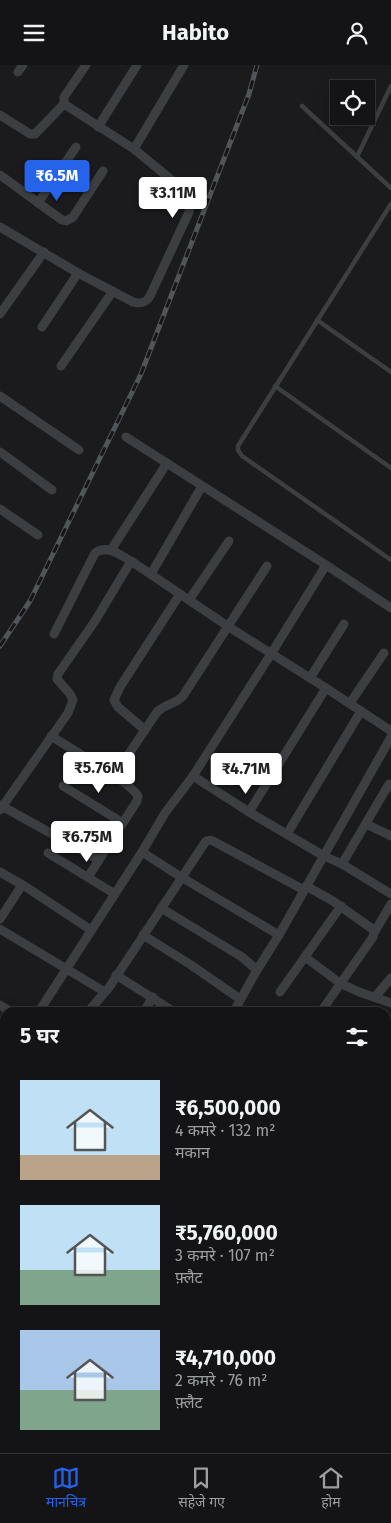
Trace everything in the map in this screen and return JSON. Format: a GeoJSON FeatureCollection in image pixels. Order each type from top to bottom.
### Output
{"type":"FeatureCollection","features":[{"type":"Feature","properties":{"kind":"street"},"geometry":{"type":"LineString","coordinates":[[0,115],[30,134],[35,134],[64,104],[64,97],[86,65]]}},
{"type":"Feature","properties":{"kind":"street"},"geometry":{"type":"LineString","coordinates":[[98,127],[138,65]]}},
{"type":"Feature","properties":{"kind":"street"},"geometry":{"type":"LineString","coordinates":[[134,149],[184,65]]}},
{"type":"Feature","properties":{"kind":"street"},"geometry":{"type":"LineString","coordinates":[[0,227],[78,273],[133,302],[140,303],[147,300],[189,212],[189,196],[134,149],[64,104]]}},
{"type":"Feature","properties":{"kind":"street"},"geometry":{"type":"LineString","coordinates":[[38,203],[76,147]]}},
{"type":"Feature","properties":{"kind":"street"},"geometry":{"type":"LineString","coordinates":[[0,175],[62,220],[68,221],[73,217],[103,171]]}},
{"type":"Feature","properties":{"kind":"street"},"geometry":{"type":"LineString","coordinates":[[0,314],[44,252]]}},
{"type":"Feature","properties":{"kind":"street"},"geometry":{"type":"LineString","coordinates":[[42,327],[78,273]]}},
{"type":"Feature","properties":{"kind":"street"},"geometry":{"type":"LineString","coordinates":[[61,366],[113,291]]}},
{"type":"Feature","properties":{"kind":"street"},"geometry":{"type":"LineString","coordinates":[[0,396],[79,450]]}},
{"type":"Feature","properties":{"kind":"street"},"geometry":{"type":"LineString","coordinates":[[126,437],[391,608]]}},
{"type":"Feature","properties":{"kind":"street"},"geometry":{"type":"LineString","coordinates":[[0,452],[52,489]]}},
{"type":"Feature","properties":{"kind":"street"},"geometry":{"type":"LineString","coordinates":[[111,550],[167,463]]}},
{"type":"Feature","properties":{"kind":"street"},"geometry":{"type":"LineString","coordinates":[[151,574],[202,485]]}},
{"type":"Feature","properties":{"kind":"street"},"geometry":{"type":"LineString","coordinates":[[0,509],[38,535]]}},
{"type":"Feature","properties":{"kind":"street"},"geometry":{"type":"LineString","coordinates":[[189,600],[229,541]]}},
{"type":"Feature","properties":{"kind":"street"},"geometry":{"type":"LineString","coordinates":[[54,634],[95,553],[100,549],[111,550],[131,561],[271,655],[350,703],[391,731]]}},
{"type":"Feature","properties":{"kind":"street"},"geometry":{"type":"LineString","coordinates":[[99,860],[1,807],[68,713],[73,700],[57,679],[58,674],[95,621],[131,561]]}},
{"type":"Feature","properties":{"kind":"street"},"geometry":{"type":"LineString","coordinates":[[42,1007],[142,852],[165,813],[193,776],[271,655],[326,565]]}},
{"type":"Feature","properties":{"kind":"street"},"geometry":{"type":"LineString","coordinates":[[114,776],[160,709],[178,701],[183,696],[267,566]]}},
{"type":"Feature","properties":{"kind":"street"},"geometry":{"type":"LineString","coordinates":[[145,730],[118,707],[114,700],[120,687],[180,594]]}},
{"type":"Feature","properties":{"kind":"street"},"geometry":{"type":"LineString","coordinates":[[310,678],[344,624]]}},
{"type":"Feature","properties":{"kind":"street"},"geometry":{"type":"LineString","coordinates":[[350,703],[384,653]]}},
{"type":"Feature","properties":{"kind":"street"},"geometry":{"type":"LineString","coordinates":[[250,812],[326,688]]}},
{"type":"Feature","properties":{"kind":"street"},"geometry":{"type":"LineString","coordinates":[[287,834],[362,711]]}},
{"type":"Feature","properties":{"kind":"street"},"geometry":{"type":"LineString","coordinates":[[51,737],[114,776],[138,796],[137,801],[88,877]]}},
{"type":"Feature","properties":{"kind":"street"},"geometry":{"type":"LineString","coordinates":[[236,1007],[391,737]]}},
{"type":"Feature","properties":{"kind":"street"},"geometry":{"type":"LineString","coordinates":[[193,776],[250,812],[391,894]]}},
{"type":"Feature","properties":{"kind":"street"},"geometry":{"type":"LineString","coordinates":[[342,864],[389,784]]}},
{"type":"Feature","properties":{"kind":"street"},"geometry":{"type":"LineString","coordinates":[[62,786],[123,823]]}},
{"type":"Feature","properties":{"kind":"street"},"geometry":{"type":"LineString","coordinates":[[366,824],[391,837]]}},
{"type":"Feature","properties":{"kind":"street"},"geometry":{"type":"LineString","coordinates":[[93,1007],[108,989],[206,841],[210,840],[341,906],[372,928],[374,933]]}},
{"type":"Feature","properties":{"kind":"street"},"geometry":{"type":"LineString","coordinates":[[142,852],[279,935]]}},
{"type":"Feature","properties":{"kind":"street"},"geometry":{"type":"LineString","coordinates":[[48,853],[115,894]]}},
{"type":"Feature","properties":{"kind":"street"},"geometry":{"type":"LineString","coordinates":[[0,871],[91,930]]}},
{"type":"Feature","properties":{"kind":"street"},"geometry":{"type":"LineString","coordinates":[[0,919],[22,885]]}},
{"type":"Feature","properties":{"kind":"street"},"geometry":{"type":"LineString","coordinates":[[324,1007],[374,933],[391,904]]}},
{"type":"Feature","properties":{"kind":"street"},"geometry":{"type":"LineString","coordinates":[[280,992],[341,906]]}},
{"type":"Feature","properties":{"kind":"street"},"geometry":{"type":"LineString","coordinates":[[161,908],[242,957],[257,969]]}},
{"type":"Feature","properties":{"kind":"street"},"geometry":{"type":"LineString","coordinates":[[0,929],[104,992]]}},
{"type":"Feature","properties":{"kind":"street"},"geometry":{"type":"LineString","coordinates":[[143,935],[240,999]]}},
{"type":"Feature","properties":{"kind":"street"},"geometry":{"type":"LineString","coordinates":[[305,957],[340,983],[391,1003]]}},
{"type":"Feature","properties":{"kind":"street"},"geometry":{"type":"LineString","coordinates":[[116,975],[167,1007]]}},
{"type":"Feature","properties":{"kind":"street"},"geometry":{"type":"LineString","coordinates":[[375,997],[391,978]]}},
{"type":"Feature","properties":{"kind":"street"},"geometry":{"type":"LineString","coordinates":[[147,1007],[153,997]]}},
{"type":"Feature","properties":{"kind":"lane"},"geometry":{"type":"LineString","coordinates":[[357,157],[391,86]]}},
{"type":"Feature","properties":{"kind":"lane"},"geometry":{"type":"LineString","coordinates":[[302,106],[391,188]]}},
{"type":"Feature","properties":{"kind":"lane"},"geometry":{"type":"LineString","coordinates":[[391,204],[239,443],[238,449],[242,456],[391,560]]}},
{"type":"Feature","properties":{"kind":"lane"},"geometry":{"type":"LineString","coordinates":[[317,320],[391,372]]}},
{"type":"Feature","properties":{"kind":"lane"},"geometry":{"type":"LineString","coordinates":[[275,386],[391,468]]}},
{"type":"Feature","properties":{"kind":"railway"},"geometry":{"type":"LineString","coordinates":[[0,646],[30,601],[141,374],[249,94],[257,65]]}}]}
